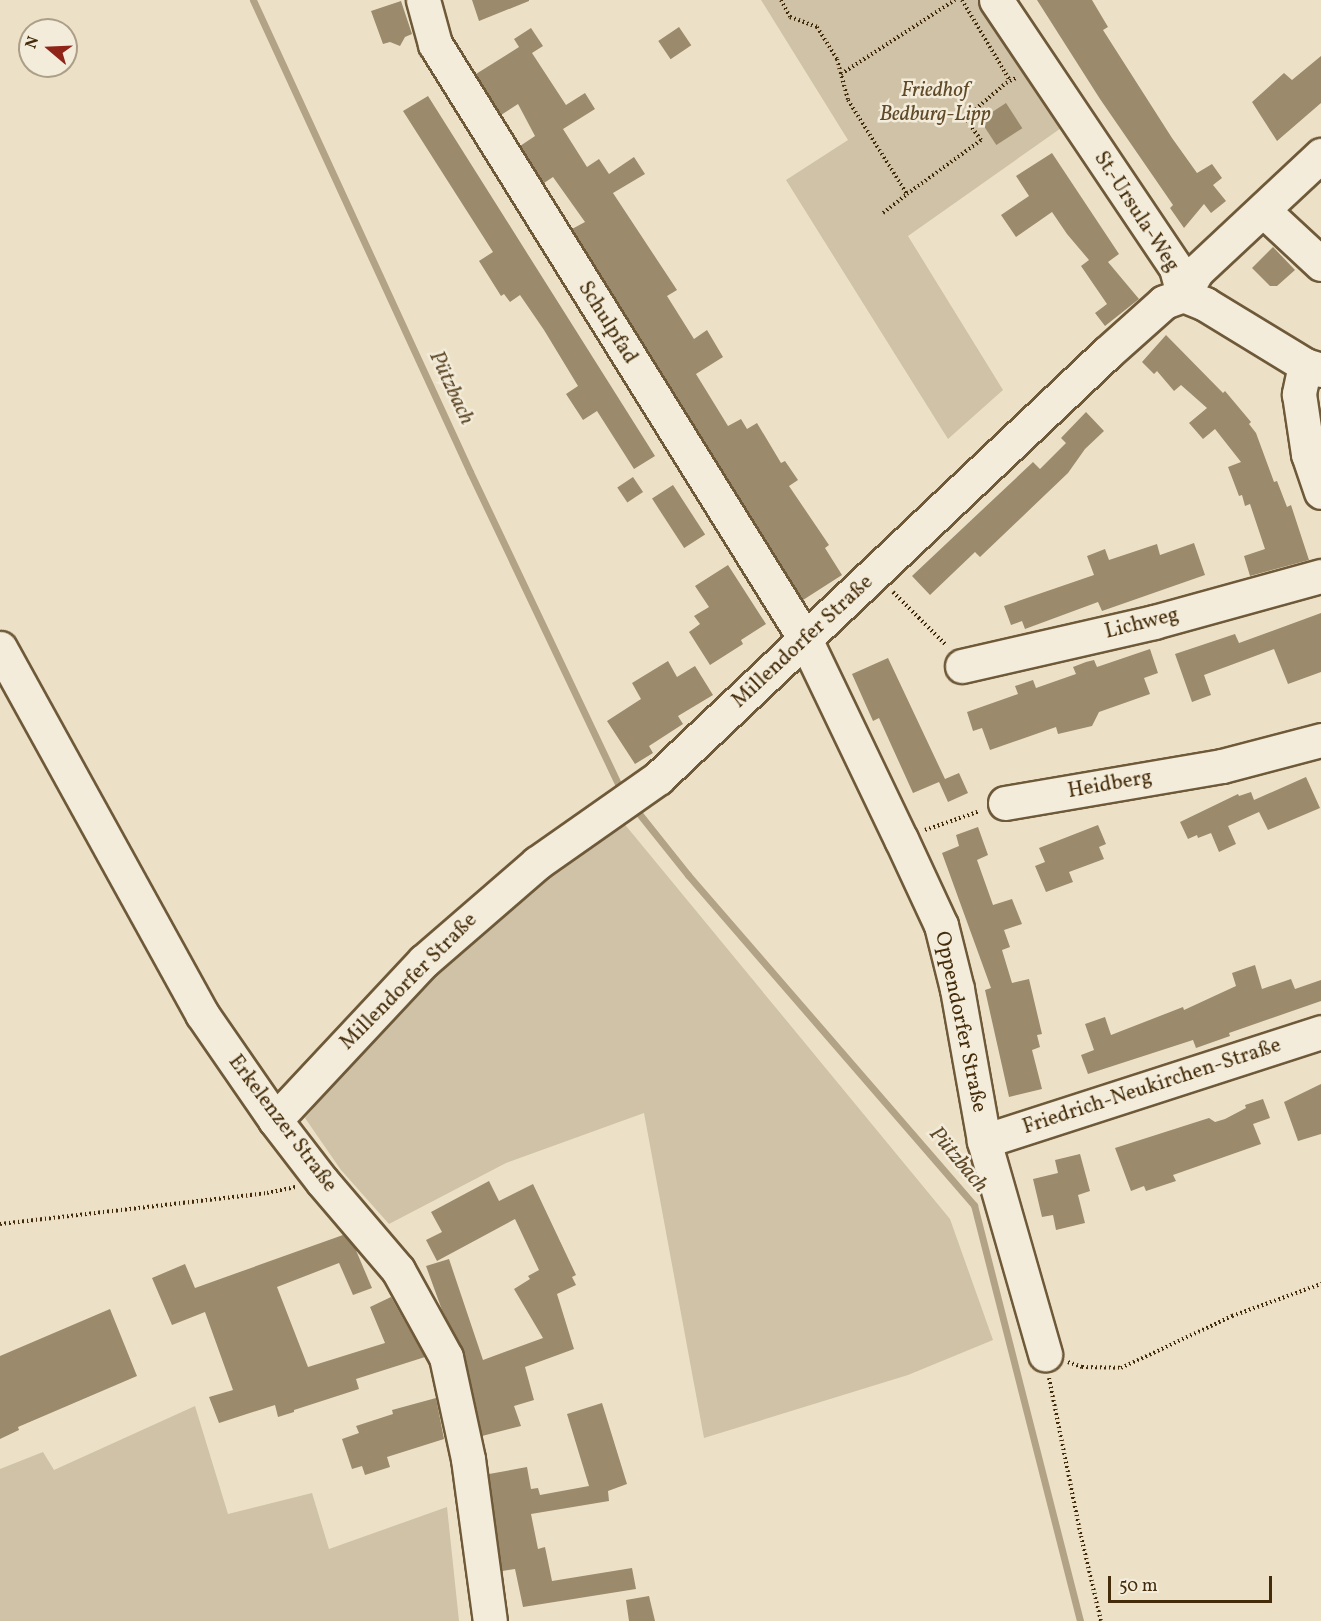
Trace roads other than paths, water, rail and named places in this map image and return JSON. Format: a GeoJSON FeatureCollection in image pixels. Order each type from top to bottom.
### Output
{"type":"FeatureCollection","features":[{"type":"Feature","properties":{"kind":"street","name":"Schulpfad"},"geometry":{"type":"LineString","coordinates":[[423,0],[435,44],[805,639]]}},
{"type":"Feature","properties":{"kind":"street","name":"St.-Ursula-Weg"},"geometry":{"type":"LineString","coordinates":[[996,0],[1176,268],[1183,295],[1205,304],[1313,368]]}},
{"type":"Feature","properties":{"kind":"street"},"geometry":{"type":"LineString","coordinates":[[1183,295],[1197,271],[1264,211],[1321,155]]}},
{"type":"Feature","properties":{"kind":"street"},"geometry":{"type":"LineString","coordinates":[[1264,211],[1321,264]]}},
{"type":"Feature","properties":{"kind":"street","name":"Millendorfer Straße"},"geometry":{"type":"LineString","coordinates":[[275,1120],[424,961],[537,864],[629,800],[874,576],[1107,353],[1164,302],[1183,295]]}},
{"type":"Feature","properties":{"kind":"street"},"geometry":{"type":"LineString","coordinates":[[1313,368],[1299,394],[1308,454],[1321,492]]}},
{"type":"Feature","properties":{"kind":"street","name":"Lichweg"},"geometry":{"type":"LineString","coordinates":[[962,666],[1154,622],[1321,576]]}},
{"type":"Feature","properties":{"kind":"street","name":"Oppendorfer Straße"},"geometry":{"type":"LineString","coordinates":[[805,639],[941,926],[957,989],[984,1141],[1045,1354]]}},
{"type":"Feature","properties":{"kind":"street","name":"Erkelenzer Straße"},"geometry":{"type":"LineString","coordinates":[[0,648],[202,1014],[275,1120],[322,1181],[398,1270],[446,1357],[468,1459],[490,1621]]}},
{"type":"Feature","properties":{"kind":"street","name":"Heidberg"},"geometry":{"type":"LineString","coordinates":[[1005,803],[1222,766],[1321,740]]}},
{"type":"Feature","properties":{"kind":"street","name":"Friedrich-Neukirchen-Straße"},"geometry":{"type":"LineString","coordinates":[[984,1141],[1321,1032]]}},
{"type":"Feature","properties":{"kind":"waterway","name":"Pützbach"},"geometry":{"type":"LineString","coordinates":[[253,0],[470,472],[620,788]]}},
{"type":"Feature","properties":{"kind":"waterway","name":"Pützbach"},"geometry":{"type":"LineString","coordinates":[[637,811],[688,875],[974,1205],[1080,1621]]}},
{"type":"Feature","properties":{"kind":"park label","name":"Friedhof Bedburg-Lipp"},"geometry":{"type":"Point","coordinates":[935,103]}}]}
